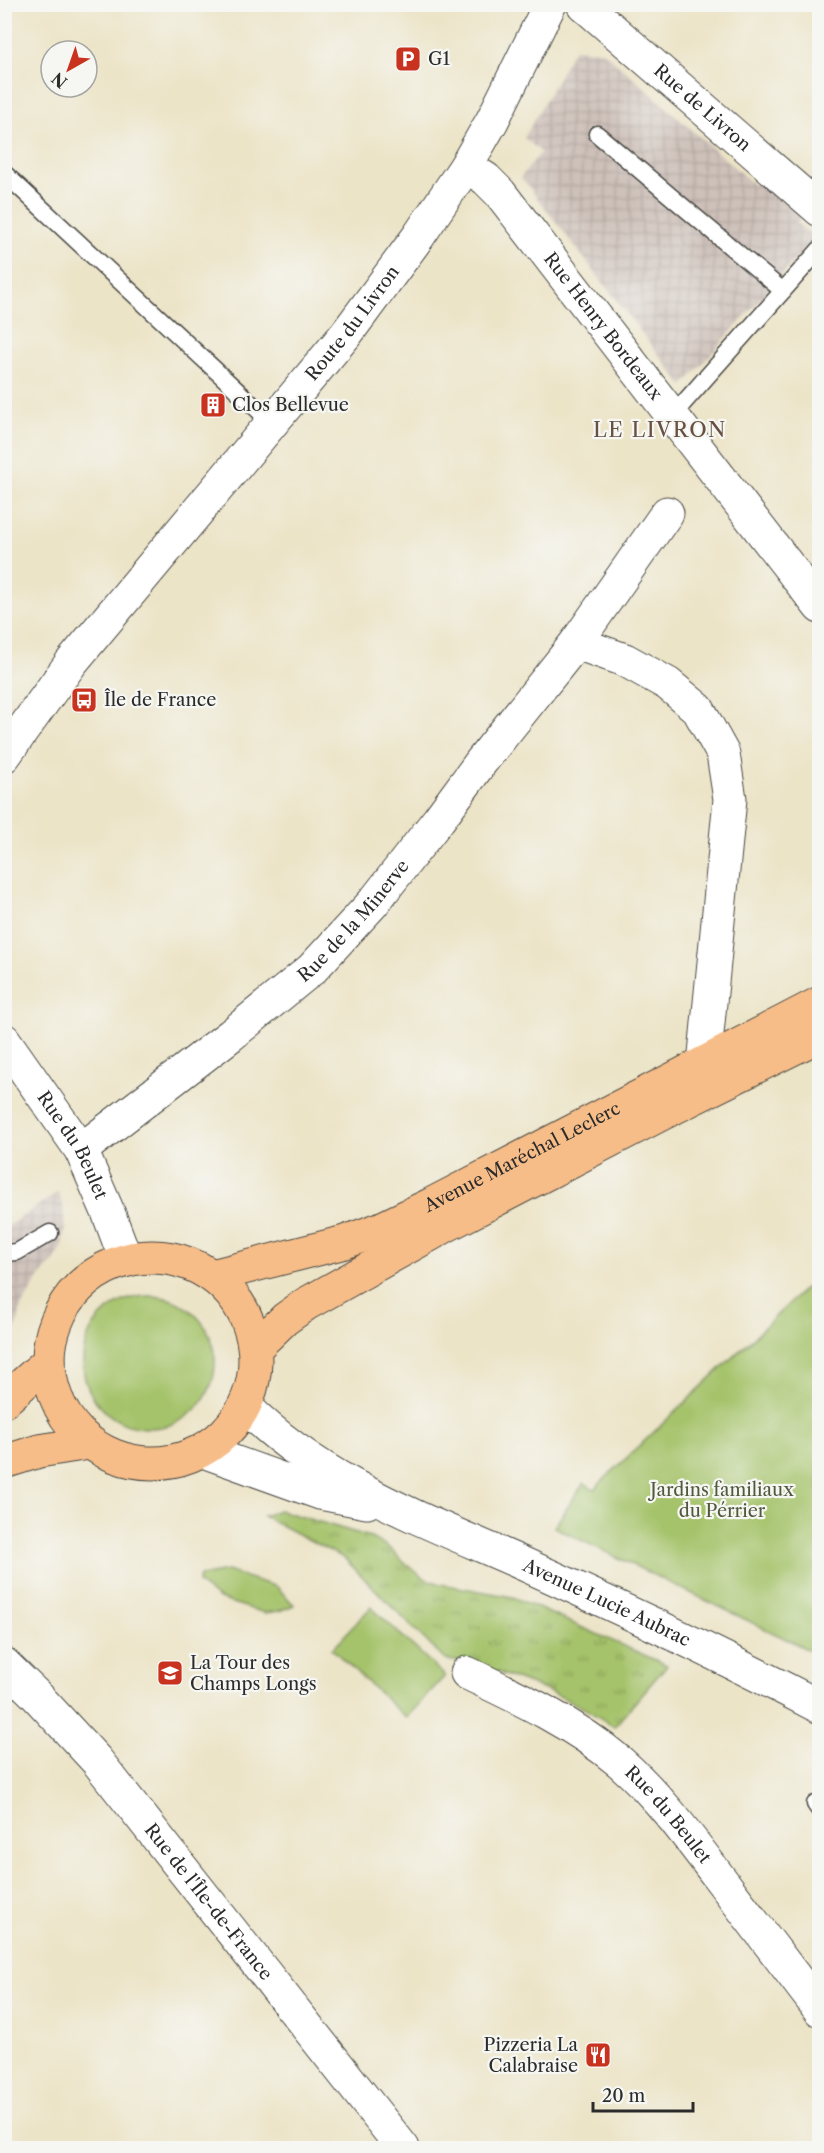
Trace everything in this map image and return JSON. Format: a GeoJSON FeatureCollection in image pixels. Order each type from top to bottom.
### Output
{"type":"FeatureCollection","features":[{"type":"Feature","properties":{"kind":"main road","name":"Avenue Maréchal Leclerc"},"geometry":{"type":"LineString","coordinates":[[212,1276],[328,1247],[380,1229],[819,1003]]}},
{"type":"Feature","properties":{"kind":"main road","name":"Avenue Maréchal Leclerc"},"geometry":{"type":"LineString","coordinates":[[255,1348],[285,1319],[306,1304],[447,1225],[646,1121],[819,1035]]}},
{"type":"Feature","properties":{"kind":"main road"},"geometry":{"type":"LineString","coordinates":[[148,1257],[171,1258],[192,1265],[212,1276],[230,1292],[244,1313],[255,1348],[254,1378],[245,1406],[228,1431],[202,1451],[172,1462],[150,1464],[118,1458],[89,1443],[72,1426],[51,1384],[49,1361],[54,1327],[70,1297],[95,1274],[126,1260],[148,1257]]}},
{"type":"Feature","properties":{"kind":"main road"},"geometry":{"type":"LineString","coordinates":[[4,1401],[49,1361]]}},
{"type":"Feature","properties":{"kind":"main road"},"geometry":{"type":"LineString","coordinates":[[4,1462],[39,1451],[89,1443]]}},
{"type":"Feature","properties":{"kind":"street","name":"Route du Livron"},"geometry":{"type":"LineString","coordinates":[[4,756],[71,663],[376,295],[466,166],[509,88],[549,4]]}},
{"type":"Feature","properties":{"kind":"street","name":"Rue de Livron"},"geometry":{"type":"LineString","coordinates":[[584,4],[819,210]]}},
{"type":"Feature","properties":{"kind":"street","name":"Rue Henry Bordeaux"},"geometry":{"type":"LineString","coordinates":[[466,166],[486,179],[500,193],[819,607]]}},
{"type":"Feature","properties":{"kind":"street","name":"Rue de la Minerve"},"geometry":{"type":"LineString","coordinates":[[81,1150],[231,1035],[312,969],[373,903],[576,643],[667,513]]}},
{"type":"Feature","properties":{"kind":"street"},"geometry":{"type":"LineString","coordinates":[[576,643],[626,660],[668,684],[698,709],[723,754],[730,798],[704,1064]]}},
{"type":"Feature","properties":{"kind":"street","name":"Rue du Beulet"},"geometry":{"type":"LineString","coordinates":[[4,1040],[81,1150],[126,1260]]}},
{"type":"Feature","properties":{"kind":"street","name":"Avenue Lucie Aubrac"},"geometry":{"type":"LineString","coordinates":[[245,1406],[298,1452],[389,1506],[571,1586],[819,1707]]}},
{"type":"Feature","properties":{"kind":"street","name":"Avenue Lucie Aubrac"},"geometry":{"type":"LineString","coordinates":[[202,1451],[320,1493],[389,1506]]}},
{"type":"Feature","properties":{"kind":"street","name":"Rue de l'Île-de-France"},"geometry":{"type":"LineString","coordinates":[[4,1664],[97,1761],[403,2148]]}},
{"type":"Feature","properties":{"kind":"street","name":"Rue du Beulet"},"geometry":{"type":"LineString","coordinates":[[467,1673],[518,1698],[592,1740],[621,1763],[682,1829],[819,2010]]}},
{"type":"Feature","properties":{"kind":"lane"},"geometry":{"type":"LineString","coordinates":[[597,134],[783,291]]}},
{"type":"Feature","properties":{"kind":"lane"},"geometry":{"type":"LineString","coordinates":[[4,173],[272,423]]}},
{"type":"Feature","properties":{"kind":"lane"},"geometry":{"type":"LineString","coordinates":[[672,416],[819,249]]}},
{"type":"Feature","properties":{"kind":"lane"},"geometry":{"type":"LineString","coordinates":[[4,1253],[17,1252],[50,1233]]}},
{"type":"Feature","properties":{"kind":"shaded area"},"geometry":{"type":"Polygon","coordinates":[[[574,49],[603,51],[754,185],[763,176],[804,213],[796,222],[815,238],[683,386],[521,177],[541,152],[524,138],[574,49]]]}},
{"type":"Feature","properties":{"kind":"shaded area"},"geometry":{"type":"Polygon","coordinates":[[[58,1192],[63,1206],[65,1230],[62,1245],[55,1260],[41,1275],[21,1307],[5,1355],[5,1228],[58,1192]]]}},
{"type":"Feature","properties":{"kind":"green space","name":"Jardins familiaux du Pérrier"},"geometry":{"type":"Polygon","coordinates":[[[819,1275],[819,1655],[554,1527],[584,1483],[594,1489],[819,1275]]]}},
{"type":"Feature","properties":{"kind":"green space"},"geometry":{"type":"Polygon","coordinates":[[[149,1296],[174,1301],[196,1315],[210,1337],[215,1362],[210,1387],[196,1409],[174,1423],[149,1428],[124,1423],[102,1409],[88,1387],[83,1362],[88,1337],[102,1315],[124,1301],[149,1296]]]}},
{"type":"Feature","properties":{"kind":"green space"},"geometry":{"type":"Polygon","coordinates":[[[279,1510],[367,1536],[387,1546],[426,1579],[441,1584],[513,1597],[667,1665],[614,1727],[573,1703],[514,1678],[479,1667],[445,1660],[344,1558],[263,1516],[279,1510]]]}},
{"type":"Feature","properties":{"kind":"green space"},"geometry":{"type":"Polygon","coordinates":[[[227,1571],[277,1587],[294,1605],[265,1613],[219,1599],[198,1583],[200,1576],[227,1571]]]}},
{"type":"Feature","properties":{"kind":"green space"},"geometry":{"type":"Polygon","coordinates":[[[371,1607],[445,1676],[406,1718],[332,1649],[371,1607]]]}},
{"type":"Feature","properties":{"kind":"place","name":"G1"},"geometry":{"type":"Point","coordinates":[408,59]}},
{"type":"Feature","properties":{"kind":"place","name":"Clos Bellevue"},"geometry":{"type":"Point","coordinates":[213,405]}},
{"type":"Feature","properties":{"kind":"place","name":"Île de France"},"geometry":{"type":"Point","coordinates":[84,700]}},
{"type":"Feature","properties":{"kind":"place","name":"La Tour des Champs Longs"},"geometry":{"type":"Point","coordinates":[170,1673]}},
{"type":"Feature","properties":{"kind":"place","name":"Pizzeria La Calabraise"},"geometry":{"type":"Point","coordinates":[598,2055]}},
{"type":"Feature","properties":{"kind":"district","name":"LE LIVRON"},"geometry":{"type":"Point","coordinates":[660,429]}}]}
